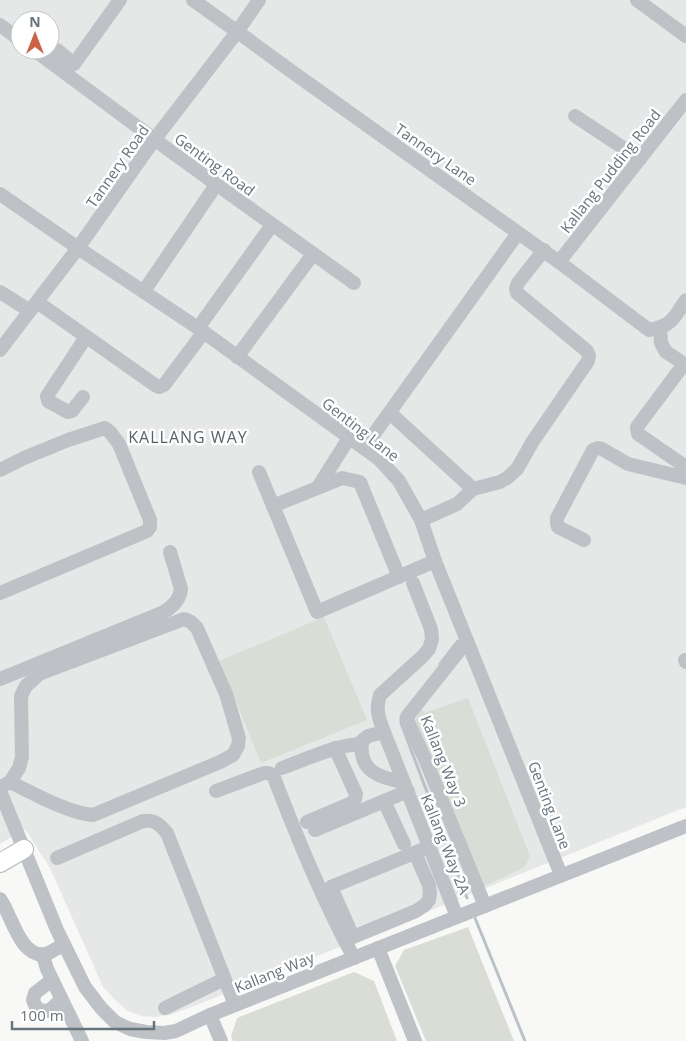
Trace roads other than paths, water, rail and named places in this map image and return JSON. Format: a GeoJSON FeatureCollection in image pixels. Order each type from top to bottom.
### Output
{"type":"FeatureCollection","features":[{"type":"Feature","properties":{"kind":"main road"},"geometry":{"type":"LineString","coordinates":[[0,863],[24,849]]}},
{"type":"Feature","properties":{"kind":"street"},"geometry":{"type":"LineString","coordinates":[[60,52],[74,64],[120,0]]}},
{"type":"Feature","properties":{"kind":"street","name":"Tannery Lane"},"geometry":{"type":"LineString","coordinates":[[193,0],[544,250],[649,330],[660,328]]}},
{"type":"Feature","properties":{"kind":"street","name":"Tannery Road"},"geometry":{"type":"LineString","coordinates":[[0,350],[78,248],[154,140],[237,32],[259,0]]}},
{"type":"Feature","properties":{"kind":"street"},"geometry":{"type":"LineString","coordinates":[[637,0],[686,36]]}},
{"type":"Feature","properties":{"kind":"street","name":"Genting Road"},"geometry":{"type":"LineString","coordinates":[[48,60],[154,140],[354,284]]}},
{"type":"Feature","properties":{"kind":"street","name":"Kallang Pudding Road"},"geometry":{"type":"LineString","coordinates":[[560,262],[686,100]]}},
{"type":"Feature","properties":{"kind":"street"},"geometry":{"type":"LineString","coordinates":[[575,116],[640,159]]}},
{"type":"Feature","properties":{"kind":"street"},"geometry":{"type":"LineString","coordinates":[[144,292],[216,185]]}},
{"type":"Feature","properties":{"kind":"street","name":"Genting Lane"},"geometry":{"type":"LineString","coordinates":[[0,194],[200,330],[364,448],[379,460],[399,481],[421,520],[435,562],[561,876]]}},
{"type":"Feature","properties":{"kind":"street"},"geometry":{"type":"LineString","coordinates":[[0,292],[33,306],[86,337],[159,387],[164,385],[272,225]]}},
{"type":"Feature","properties":{"kind":"street"},"geometry":{"type":"LineString","coordinates":[[364,448],[518,233]]}},
{"type":"Feature","properties":{"kind":"street"},"geometry":{"type":"LineString","coordinates":[[421,520],[457,504],[473,489],[500,482],[517,469],[533,441],[588,361],[587,351],[517,293],[516,288],[518,284],[544,250]]}},
{"type":"Feature","properties":{"kind":"street"},"geometry":{"type":"LineString","coordinates":[[237,357],[313,254]]}},
{"type":"Feature","properties":{"kind":"street"},"geometry":{"type":"LineString","coordinates":[[684,469],[638,434],[637,427],[685,364],[666,352],[661,343],[660,328],[672,321],[686,300]]}},
{"type":"Feature","properties":{"kind":"street"},"geometry":{"type":"LineString","coordinates":[[83,397],[72,411],[68,412],[48,401],[47,396],[86,337]]}},
{"type":"Feature","properties":{"kind":"street"},"geometry":{"type":"LineString","coordinates":[[390,413],[473,489]]}},
{"type":"Feature","properties":{"kind":"street"},"geometry":{"type":"LineString","coordinates":[[0,470],[68,440],[105,428],[119,444],[150,520],[150,527],[147,531],[0,593]]}},
{"type":"Feature","properties":{"kind":"street"},"geometry":{"type":"LineString","coordinates":[[318,487],[349,438]]}},
{"type":"Feature","properties":{"kind":"street"},"geometry":{"type":"LineString","coordinates":[[584,540],[558,527],[557,518],[593,450],[602,449],[628,464],[653,470],[684,469]]}},
{"type":"Feature","properties":{"kind":"street"},"geometry":{"type":"LineString","coordinates":[[259,472],[317,612],[435,562]]}},
{"type":"Feature","properties":{"kind":"street"},"geometry":{"type":"LineString","coordinates":[[273,506],[342,478],[360,482],[399,577]]}},
{"type":"Feature","properties":{"kind":"street"},"geometry":{"type":"LineString","coordinates":[[0,679],[164,612],[172,607],[181,589],[170,552]]}},
{"type":"Feature","properties":{"kind":"street","name":"Kallang Way 2A"},"geometry":{"type":"LineString","coordinates":[[413,583],[431,630],[432,639],[429,649],[422,657],[380,695],[377,702],[377,712],[429,847],[471,911]]}},
{"type":"Feature","properties":{"kind":"street"},"geometry":{"type":"LineString","coordinates":[[184,619],[191,622],[197,628],[226,694],[239,738],[238,746],[233,755],[93,815],[83,814],[3,787],[19,768],[22,757],[22,696],[26,686],[39,674],[184,619]]}},
{"type":"Feature","properties":{"kind":"street","name":"Kallang Way 3"},"geometry":{"type":"LineString","coordinates":[[467,642],[409,714],[407,720],[428,768],[471,911]]}},
{"type":"Feature","properties":{"kind":"street"},"geometry":{"type":"LineString","coordinates":[[282,768],[336,748],[362,744],[362,741],[368,736],[384,732]]}},
{"type":"Feature","properties":{"kind":"street","name":"Kallang Way 2A"},"geometry":{"type":"LineString","coordinates":[[362,744],[361,749],[365,764],[372,772],[406,787]]}},
{"type":"Feature","properties":{"kind":"street"},"geometry":{"type":"LineString","coordinates":[[336,748],[356,794],[355,799],[352,803],[311,826],[384,801],[406,787]]}},
{"type":"Feature","properties":{"kind":"street"},"geometry":{"type":"LineString","coordinates":[[216,791],[264,773],[268,772],[273,775],[329,910],[354,958]]}},
{"type":"Feature","properties":{"kind":"street","name":"Kallang Way"},"geometry":{"type":"LineString","coordinates":[[3,787],[24,849],[64,944],[86,988],[114,1022],[130,1029],[146,1032],[164,1033],[176,1031],[234,1005],[686,826]]}},
{"type":"Feature","properties":{"kind":"street"},"geometry":{"type":"LineString","coordinates":[[384,801],[404,844]]}},
{"type":"Feature","properties":{"kind":"street"},"geometry":{"type":"LineString","coordinates":[[57,858],[143,821],[156,822],[167,833],[234,1005]]}},
{"type":"Feature","properties":{"kind":"street"},"geometry":{"type":"LineString","coordinates":[[415,853],[429,885],[429,900],[426,905],[416,911],[353,936],[331,887],[429,847]]}},
{"type":"Feature","properties":{"kind":"street"},"geometry":{"type":"LineString","coordinates":[[0,899],[22,942],[28,949],[34,952],[47,954]]}},
{"type":"Feature","properties":{"kind":"street"},"geometry":{"type":"LineString","coordinates":[[64,944],[47,954],[44,959],[61,1000],[82,1041]]}},
{"type":"Feature","properties":{"kind":"street"},"geometry":{"type":"LineString","coordinates":[[378,948],[416,1041]]}},
{"type":"Feature","properties":{"kind":"street"},"geometry":{"type":"LineString","coordinates":[[165,1008],[224,979]]}},
{"type":"Feature","properties":{"kind":"street"},"geometry":{"type":"LineString","coordinates":[[52,980],[35,993],[33,1000],[36,1007],[42,1012],[49,1012],[61,1000]]}},
{"type":"Feature","properties":{"kind":"street"},"geometry":{"type":"LineString","coordinates":[[210,1015],[221,1041]]}},
{"type":"Feature","properties":{"kind":"waterway"},"geometry":{"type":"LineString","coordinates":[[440,664],[458,641]]}},
{"type":"Feature","properties":{"kind":"waterway"},"geometry":{"type":"LineString","coordinates":[[403,713],[401,723],[467,898]]}},
{"type":"Feature","properties":{"kind":"waterway"},"geometry":{"type":"LineString","coordinates":[[475,918],[525,1041]]}},
{"type":"Feature","properties":{"kind":"district","name":"KALLANG WAY"},"geometry":{"type":"Point","coordinates":[188,437]}}]}
